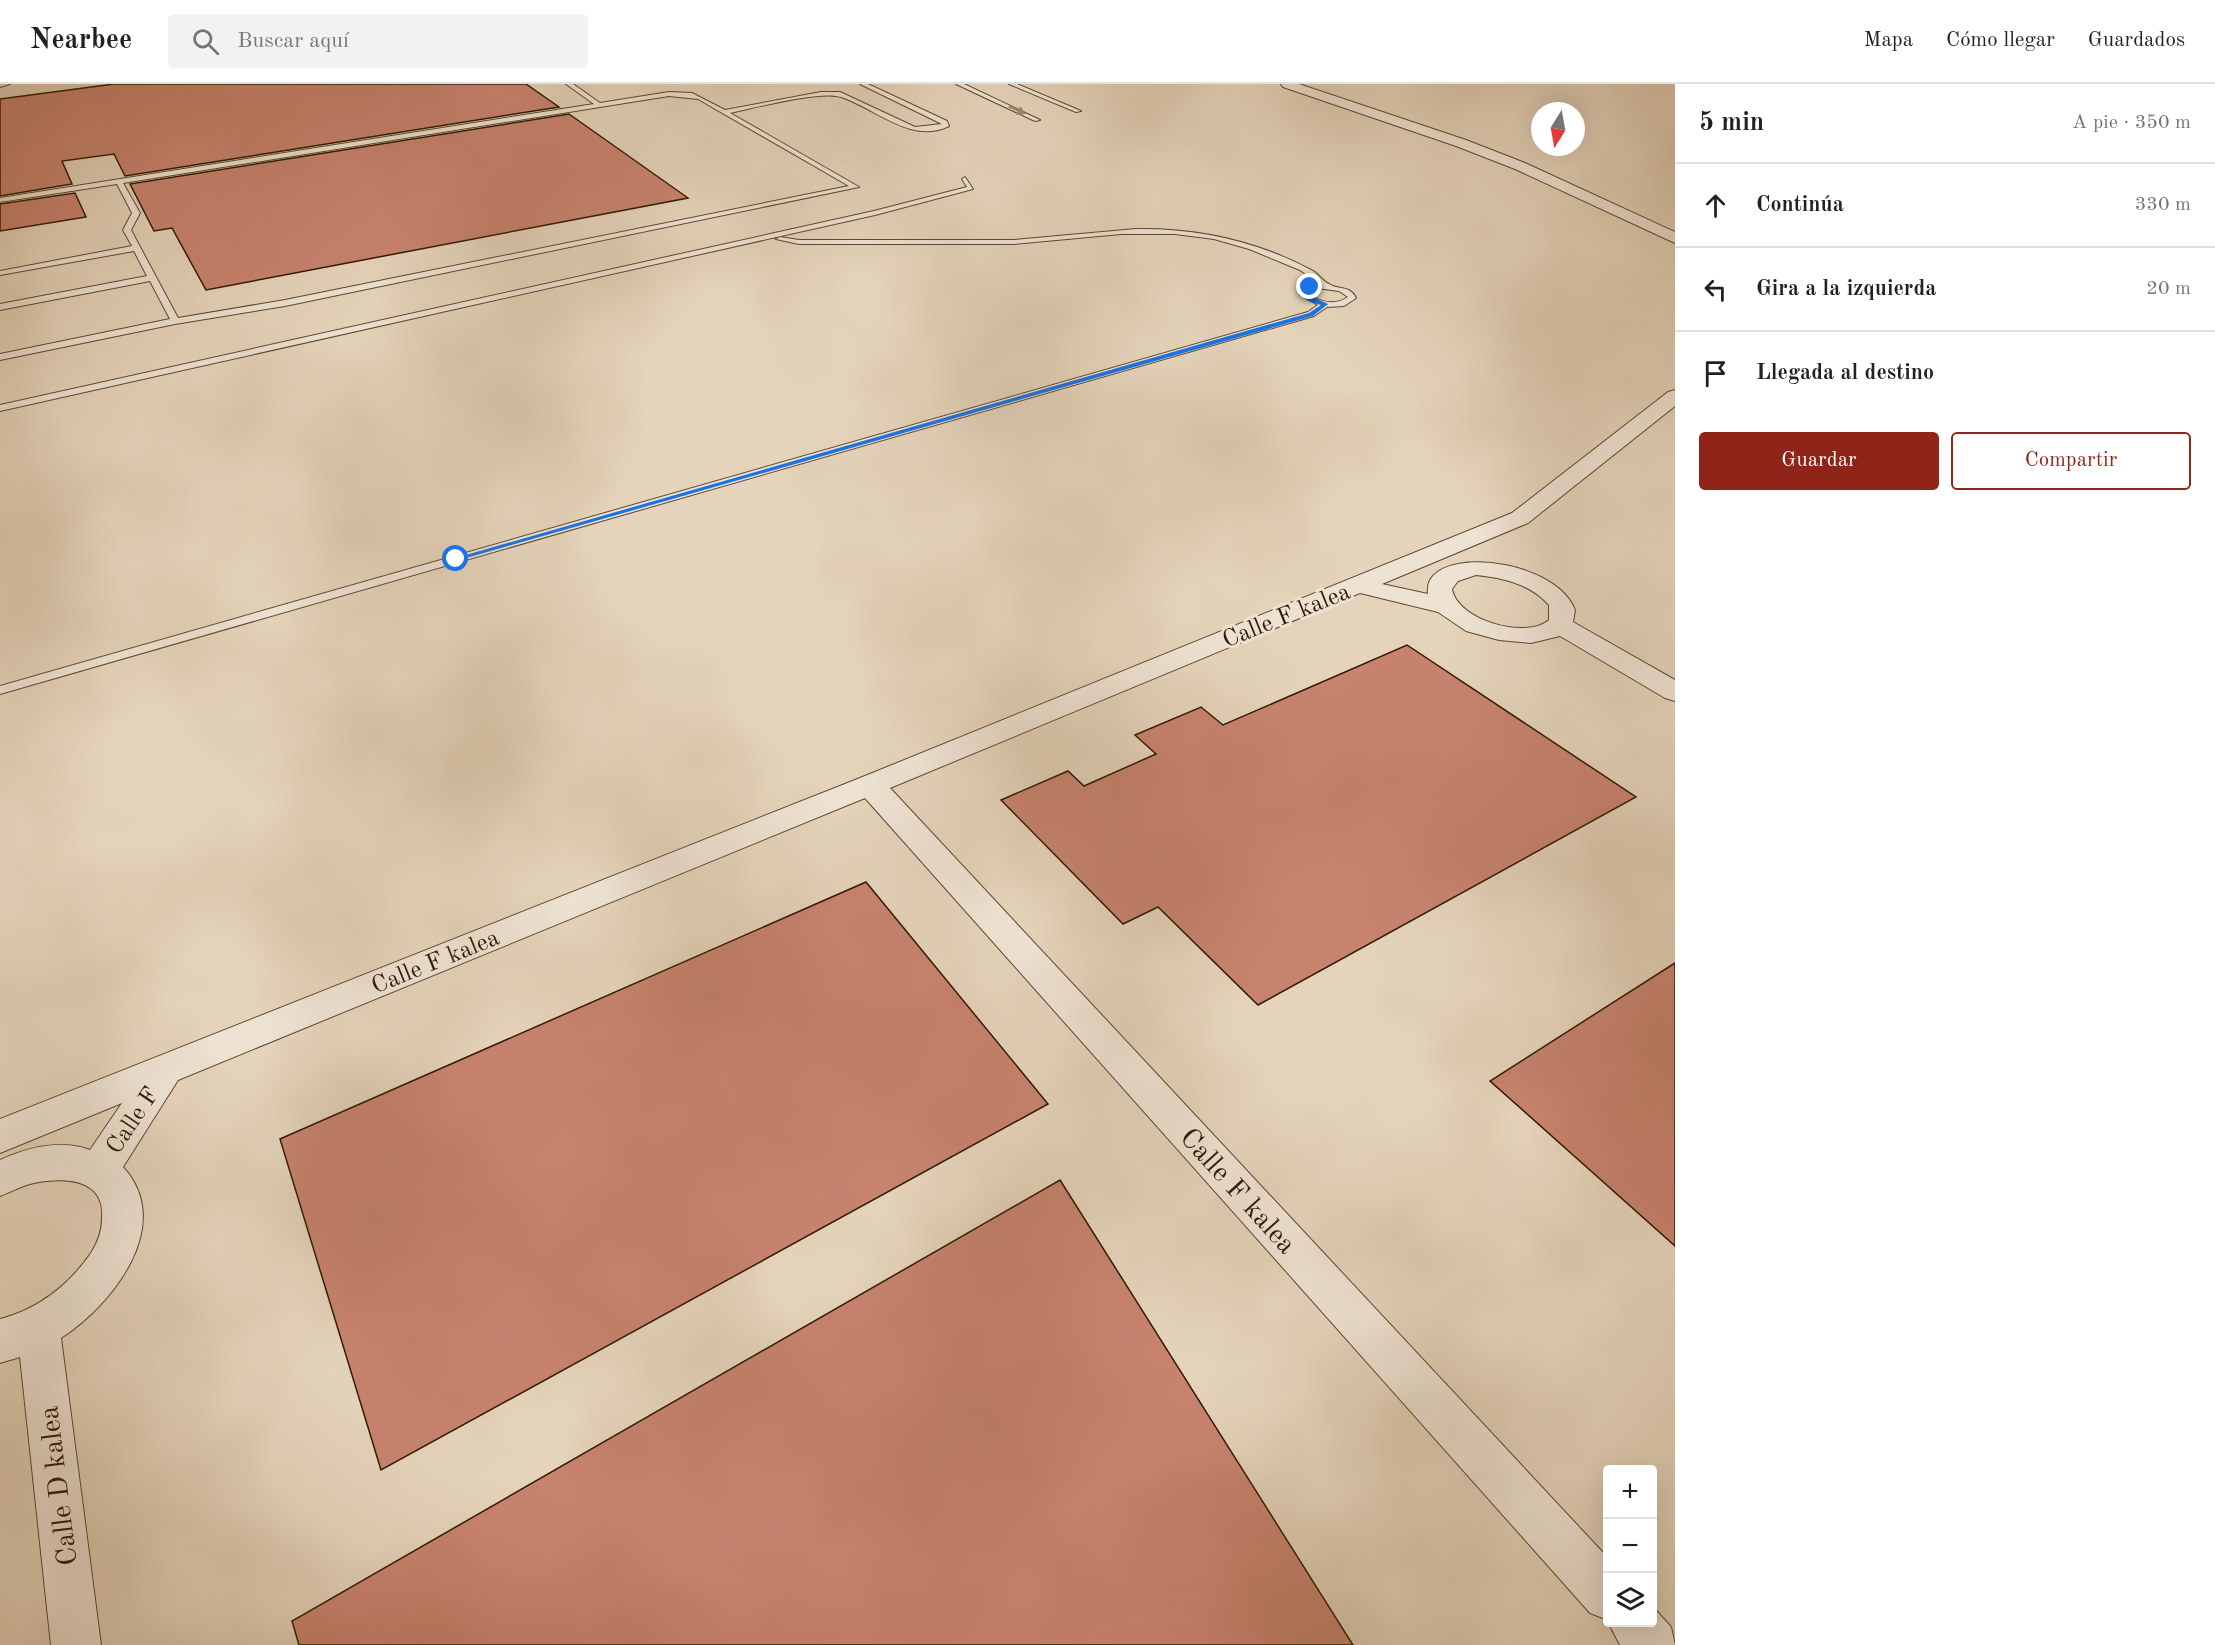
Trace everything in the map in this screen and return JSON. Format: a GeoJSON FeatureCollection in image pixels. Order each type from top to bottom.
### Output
{"type":"FeatureCollection","features":[{"type":"Feature","properties":{"kind":"street"},"geometry":{"type":"LineString","coordinates":[[1287,84],[1461,143],[1520,166],[1675,238]]}},
{"type":"Feature","properties":{"kind":"street","name":"Calle F kalea"},"geometry":{"type":"LineString","coordinates":[[0,1136],[870,785],[1493,530],[1520,518],[1674,396]]}},
{"type":"Feature","properties":{"kind":"street"},"geometry":{"type":"LineString","coordinates":[[1493,530],[1528,579]]}},
{"type":"Feature","properties":{"kind":"street"},"geometry":{"type":"LineString","coordinates":[[1358,585],[1446,606],[1470,623],[1504,634],[1537,635],[1559,625],[1564,616],[1562,606],[1555,596],[1528,579],[1492,569],[1476,568],[1450,574],[1439,588],[1440,596],[1446,606]]}},
{"type":"Feature","properties":{"kind":"street"},"geometry":{"type":"LineString","coordinates":[[1559,625],[1675,692]]}},
{"type":"Feature","properties":{"kind":"street","name":"Calle F kalea"},"geometry":{"type":"LineString","coordinates":[[870,785],[1603,1590]]}},
{"type":"Feature","properties":{"kind":"street","name":"Calle F"},"geometry":{"type":"LineString","coordinates":[[99,1170],[165,1070]]}},
{"type":"Feature","properties":{"kind":"street"},"geometry":{"type":"LineString","coordinates":[[0,1178],[34,1165],[76,1162],[99,1170],[114,1184],[123,1204],[122,1228],[112,1255],[94,1282],[69,1307],[19,1334]]}},
{"type":"Feature","properties":{"kind":"street","name":"Calle D kalea"},"geometry":{"type":"LineString","coordinates":[[19,1334],[76,1645]]}},
{"type":"Feature","properties":{"kind":"street"},"geometry":{"type":"LineString","coordinates":[[1637,1627],[1653,1645]]}},
{"type":"Feature","properties":{"kind":"lane"},"geometry":{"type":"LineString","coordinates":[[0,85],[7,84]]}},
{"type":"Feature","properties":{"kind":"lane"},"geometry":{"type":"LineString","coordinates":[[569,84],[598,104]]}},
{"type":"Feature","properties":{"kind":"lane"},"geometry":{"type":"LineString","coordinates":[[724,112],[828,94],[840,94],[914,129],[946,126],[945,122],[863,84]]}},
{"type":"Feature","properties":{"kind":"lane"},"geometry":{"type":"LineString","coordinates":[[959,84],[1037,120]]}},
{"type":"Feature","properties":{"kind":"lane"},"geometry":{"type":"LineString","coordinates":[[1012,84],[1078,111]]}},
{"type":"Feature","properties":{"kind":"lane"},"geometry":{"type":"LineString","coordinates":[[828,94],[833,87],[841,86]]}},
{"type":"Feature","properties":{"kind":"lane"},"geometry":{"type":"LineString","coordinates":[[0,200],[669,94],[700,98],[855,187],[285,303],[175,321],[0,357]]}},
{"type":"Feature","properties":{"kind":"lane"},"geometry":{"type":"LineString","coordinates":[[0,408],[771,238],[971,188],[965,179]]}},
{"type":"Feature","properties":{"kind":"lane"},"geometry":{"type":"LineString","coordinates":[[119,181],[136,213],[126,230],[175,321]]}},
{"type":"Feature","properties":{"kind":"lane"},"geometry":{"type":"LineString","coordinates":[[771,238],[799,242],[1016,242],[1136,231],[1160,231],[1240,244],[1280,258],[1319,277],[1325,285]]}},
{"type":"Feature","properties":{"kind":"lane"},"geometry":{"type":"LineString","coordinates":[[0,273],[136,248]]}},
{"type":"Feature","properties":{"kind":"lane"},"geometry":{"type":"LineString","coordinates":[[0,307],[152,278]]}},
{"type":"Feature","properties":{"kind":"lane"},"geometry":{"type":"LineString","coordinates":[[1325,285],[1341,289],[1352,298],[1345,303],[1326,304],[1307,298],[1303,291],[1310,287],[1325,285]]}},
{"type":"Feature","properties":{"kind":"lane"},"geometry":{"type":"LineString","coordinates":[[0,690],[1300,318],[1326,304]]}},
{"type":"Feature","properties":{"kind":"building"},"geometry":{"type":"Polygon","coordinates":[[[114,84],[526,84],[559,107],[125,176],[114,154],[62,161],[72,184],[0,196],[0,99],[114,84]]]}},
{"type":"Feature","properties":{"kind":"building"},"geometry":{"type":"Polygon","coordinates":[[[569,114],[688,198],[206,290],[172,228],[154,231],[130,184],[569,114]]]}},
{"type":"Feature","properties":{"kind":"building"},"geometry":{"type":"Polygon","coordinates":[[[75,193],[86,217],[0,231],[0,204],[75,193]]]}},
{"type":"Feature","properties":{"kind":"building"},"geometry":{"type":"Polygon","coordinates":[[[1407,645],[1636,797],[1258,1005],[1158,907],[1123,924],[1001,800],[1068,771],[1084,786],[1156,754],[1135,735],[1201,707],[1223,725],[1407,645]]]}},
{"type":"Feature","properties":{"kind":"building"},"geometry":{"type":"Polygon","coordinates":[[[866,882],[1048,1104],[381,1470],[280,1139],[866,882]]]}},
{"type":"Feature","properties":{"kind":"building"},"geometry":{"type":"Polygon","coordinates":[[[1675,963],[1675,1246],[1490,1081],[1675,963]]]}},
{"type":"Feature","properties":{"kind":"building"},"geometry":{"type":"Polygon","coordinates":[[[1060,1180],[1353,1645],[299,1645],[292,1621],[1060,1180]]]}},
{"type":"Feature","properties":{"kind":"route"},"geometry":{"type":"LineString","coordinates":[[456,559],[1311,314],[1326,304],[1313,301],[1304,295],[1303,291],[1310,287]]}}]}
